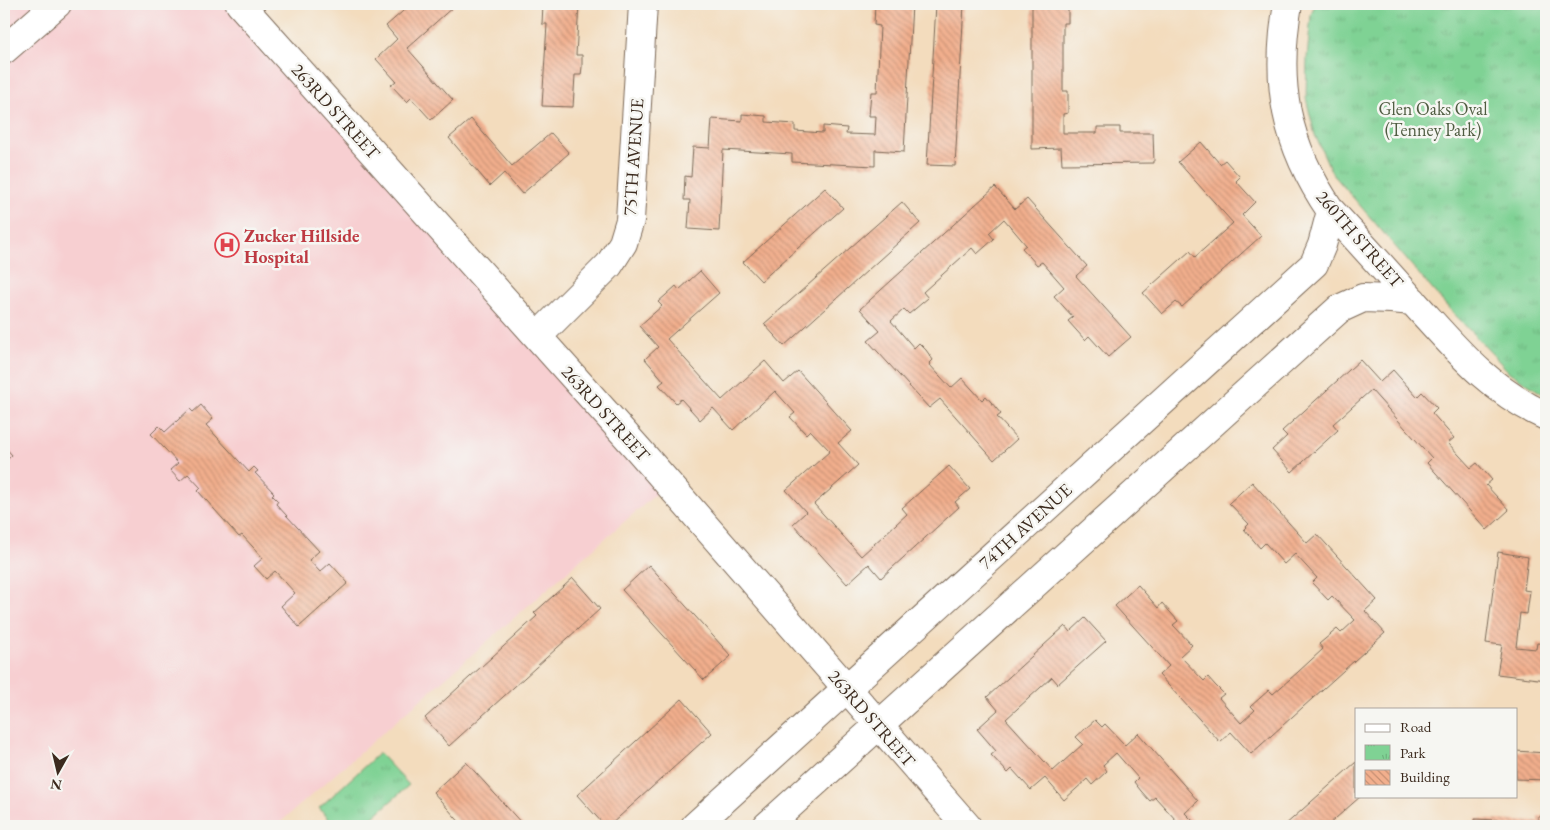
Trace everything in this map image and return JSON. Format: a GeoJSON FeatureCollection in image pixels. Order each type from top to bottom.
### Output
{"type":"FeatureCollection","features":[{"type":"Feature","properties":{"kind":"street"},"geometry":{"type":"LineString","coordinates":[[4,50],[57,4]]}},
{"type":"Feature","properties":{"kind":"street","name":"263RD STREET"},"geometry":{"type":"LineString","coordinates":[[240,4],[538,336],[967,826]]}},
{"type":"Feature","properties":{"kind":"street","name":"75TH AVENUE"},"geometry":{"type":"LineString","coordinates":[[538,336],[609,265],[622,243],[630,220],[643,4]]}},
{"type":"Feature","properties":{"kind":"street","name":"260TH STREET"},"geometry":{"type":"LineString","coordinates":[[1288,4],[1282,35],[1281,77],[1284,104],[1297,151],[1317,191],[1331,211],[1464,357],[1488,380],[1529,408],[1546,416]]}},
{"type":"Feature","properties":{"kind":"street","name":"74TH AVENUE"},"geometry":{"type":"LineString","coordinates":[[696,826],[1314,264],[1322,245],[1331,211]]}},
{"type":"Feature","properties":{"kind":"street"},"geometry":{"type":"LineString","coordinates":[[767,826],[1338,309],[1363,298],[1391,298],[1413,301]]}},
{"type":"Feature","properties":{"kind":"shaded area","name":"Zucker Hillside Hospital"},"geometry":{"type":"Polygon","coordinates":[[[4,4],[238,4],[664,487],[276,826],[4,826],[4,4]]]}},
{"type":"Feature","properties":{"kind":"green space","name":"Glen Oaks Oval (Tenney Park)"},"geometry":{"type":"Polygon","coordinates":[[[1315,4],[1546,4],[1546,396],[1509,372],[1443,302],[1332,173],[1315,135],[1306,98],[1311,15],[1315,4]]]}},
{"type":"Feature","properties":{"kind":"green space"},"geometry":{"type":"Polygon","coordinates":[[[379,753],[409,785],[363,826],[335,826],[319,808],[379,753]]]}},
{"type":"Feature","properties":{"kind":"building"},"geometry":{"type":"Polygon","coordinates":[[[411,4],[452,4],[454,6],[407,48],[453,100],[431,120],[411,98],[407,102],[391,85],[396,81],[376,59],[397,39],[386,26],[411,4]]]}},
{"type":"Feature","properties":{"kind":"building"},"geometry":{"type":"Polygon","coordinates":[[[543,4],[579,4],[576,55],[582,55],[582,67],[581,75],[575,75],[573,107],[542,106],[547,24],[542,24],[543,4]]]}},
{"type":"Feature","properties":{"kind":"building"},"geometry":{"type":"Polygon","coordinates":[[[875,4],[912,4],[904,152],[875,150],[875,166],[792,162],[792,154],[723,150],[719,231],[688,229],[690,200],[684,200],[685,176],[691,177],[693,147],[710,148],[712,119],[742,121],[742,114],[766,116],[766,122],[795,124],[795,131],[823,133],[823,126],[847,128],[846,134],[875,135],[876,116],[869,116],[871,92],[877,92],[880,26],[874,25],[875,4]]]}},
{"type":"Feature","properties":{"kind":"building"},"geometry":{"type":"Polygon","coordinates":[[[936,4],[964,4],[955,166],[927,165],[936,4]]]}},
{"type":"Feature","properties":{"kind":"building"},"geometry":{"type":"Polygon","coordinates":[[[1032,4],[1068,4],[1068,23],[1063,23],[1063,91],[1068,91],[1068,113],[1063,114],[1063,133],[1097,133],[1097,127],[1120,127],[1120,133],[1153,133],[1154,163],[1062,164],[1061,148],[1032,149],[1032,4]]]}},
{"type":"Feature","properties":{"kind":"building"},"geometry":{"type":"Polygon","coordinates":[[[471,119],[512,166],[551,133],[569,153],[522,194],[504,173],[490,186],[449,138],[471,119]]]}},
{"type":"Feature","properties":{"kind":"building"},"geometry":{"type":"Polygon","coordinates":[[[1201,142],[1220,164],[1225,160],[1240,177],[1236,181],[1255,202],[1242,215],[1261,236],[1182,307],[1176,302],[1162,314],[1143,293],[1190,251],[1195,257],[1233,223],[1178,162],[1201,142]]]}},
{"type":"Feature","properties":{"kind":"building"},"geometry":{"type":"Polygon","coordinates":[[[995,187],[1015,209],[1027,199],[1087,266],[1076,276],[1131,337],[1108,357],[1089,336],[1085,340],[1068,321],[1073,317],[1054,296],[1064,287],[1042,262],[1037,265],[1022,248],[1026,245],[1004,219],[989,233],[994,239],[977,254],[972,248],[923,292],[928,298],[909,314],[904,309],[891,321],[914,348],[919,343],[926,350],[933,360],[929,364],[951,388],[962,378],[982,400],[986,396],[1001,414],[997,417],[1017,439],[994,460],[940,399],[929,408],[868,341],[880,331],[860,309],[995,187]]]}},
{"type":"Feature","properties":{"kind":"building"},"geometry":{"type":"Polygon","coordinates":[[[825,188],[843,208],[761,281],[743,262],[825,188]]]}},
{"type":"Feature","properties":{"kind":"building"},"geometry":{"type":"Polygon","coordinates":[[[902,202],[920,223],[784,346],[764,324],[902,202]]]}},
{"type":"Feature","properties":{"kind":"building"},"geometry":{"type":"Polygon","coordinates":[[[700,271],[719,293],[667,339],[722,400],[765,361],[784,383],[798,371],[852,431],[838,443],[858,465],[814,504],[861,556],[907,514],[902,508],[949,466],[970,489],[955,502],[959,507],[881,578],[869,564],[847,584],[793,524],[806,512],[786,490],[830,451],[810,430],[806,434],[790,417],[795,413],[775,391],[733,430],[713,408],[700,420],[681,399],[676,403],[659,385],[664,381],[645,359],[658,347],[639,326],[662,306],[658,302],[676,286],[679,290],[700,271]]]}},
{"type":"Feature","properties":{"kind":"building"},"geometry":{"type":"Polygon","coordinates":[[[1360,360],[1380,382],[1393,370],[1417,397],[1422,392],[1437,408],[1432,413],[1454,438],[1448,443],[1471,468],[1477,463],[1492,480],[1486,485],[1509,510],[1487,530],[1427,463],[1432,458],[1371,390],[1333,424],[1338,430],[1292,472],[1272,450],[1287,436],[1282,431],[1360,360]]]}},
{"type":"Feature","properties":{"kind":"building"},"geometry":{"type":"Polygon","coordinates":[[[201,405],[213,419],[206,425],[249,472],[254,467],[258,471],[255,473],[274,493],[272,495],[278,501],[276,504],[319,551],[309,560],[320,572],[330,563],[348,583],[299,627],[281,606],[295,593],[275,571],[266,579],[254,566],[263,558],[242,535],[239,537],[198,491],[201,488],[188,474],[180,481],[170,470],[178,463],[151,434],[159,426],[165,432],[190,409],[193,412],[201,405]]]}},
{"type":"Feature","properties":{"kind":"building"},"geometry":{"type":"Polygon","coordinates":[[[4,446],[12,455],[4,463],[4,446]]]}},
{"type":"Feature","properties":{"kind":"building"},"geometry":{"type":"Polygon","coordinates":[[[1252,482],[1307,543],[1317,534],[1377,600],[1365,611],[1385,633],[1251,754],[1231,732],[1220,742],[1159,675],[1169,666],[1115,606],[1138,585],[1158,608],[1162,603],[1178,621],[1173,625],[1192,645],[1180,656],[1204,681],[1208,677],[1224,694],[1219,698],[1241,723],[1255,710],[1251,706],[1269,690],[1273,694],[1298,672],[1323,649],[1319,644],[1337,629],[1341,633],[1355,620],[1332,596],[1328,600],[1312,583],[1317,578],[1295,554],[1284,564],[1265,543],[1260,548],[1244,529],[1249,524],[1229,503],[1252,482]]]}},
{"type":"Feature","properties":{"kind":"building"},"geometry":{"type":"Polygon","coordinates":[[[1498,552],[1528,557],[1524,590],[1530,591],[1527,614],[1520,613],[1516,647],[1536,649],[1537,643],[1546,644],[1546,680],[1497,674],[1502,645],[1486,643],[1498,552]]]}},
{"type":"Feature","properties":{"kind":"building"},"geometry":{"type":"Polygon","coordinates":[[[649,565],[731,656],[704,680],[622,590],[649,565]]]}},
{"type":"Feature","properties":{"kind":"building"},"geometry":{"type":"Polygon","coordinates":[[[573,578],[600,609],[449,746],[425,718],[537,616],[534,613],[573,578]]]}},
{"type":"Feature","properties":{"kind":"building"},"geometry":{"type":"Polygon","coordinates":[[[1085,618],[1106,641],[1058,684],[1052,677],[1006,719],[1053,771],[1083,744],[1076,737],[1095,720],[1102,727],[1105,724],[1125,745],[1138,733],[1198,801],[1185,813],[1198,826],[1170,826],[1176,820],[1155,797],[1150,801],[1141,791],[1134,782],[1138,778],[1116,753],[1103,765],[1107,771],[1092,785],[1087,779],[1064,800],[1045,778],[1031,790],[1012,769],[1008,773],[991,755],[996,751],[977,729],[998,710],[987,697],[1065,626],[1070,632],[1085,618]]]}},
{"type":"Feature","properties":{"kind":"building"},"geometry":{"type":"Polygon","coordinates":[[[682,699],[712,733],[609,826],[605,826],[577,795],[682,699]]]}},
{"type":"Feature","properties":{"kind":"building"},"geometry":{"type":"Polygon","coordinates":[[[1518,751],[1546,753],[1546,780],[1518,779],[1518,751]]]}},
{"type":"Feature","properties":{"kind":"building"},"geometry":{"type":"Polygon","coordinates":[[[466,762],[524,826],[463,826],[433,792],[466,762]]]}},
{"type":"Feature","properties":{"kind":"building"},"geometry":{"type":"Polygon","coordinates":[[[1355,763],[1355,798],[1359,798],[1327,826],[1284,826],[1355,763]]]}},
{"type":"Feature","properties":{"kind":"building"},"geometry":{"type":"Polygon","coordinates":[[[1538,816],[1546,816],[1546,826],[1475,826],[1475,819],[1538,822],[1538,816]]]}},
{"type":"Feature","properties":{"kind":"place","name":"Zucker Hillside Hospital"},"geometry":{"type":"Point","coordinates":[227,245]}}]}
